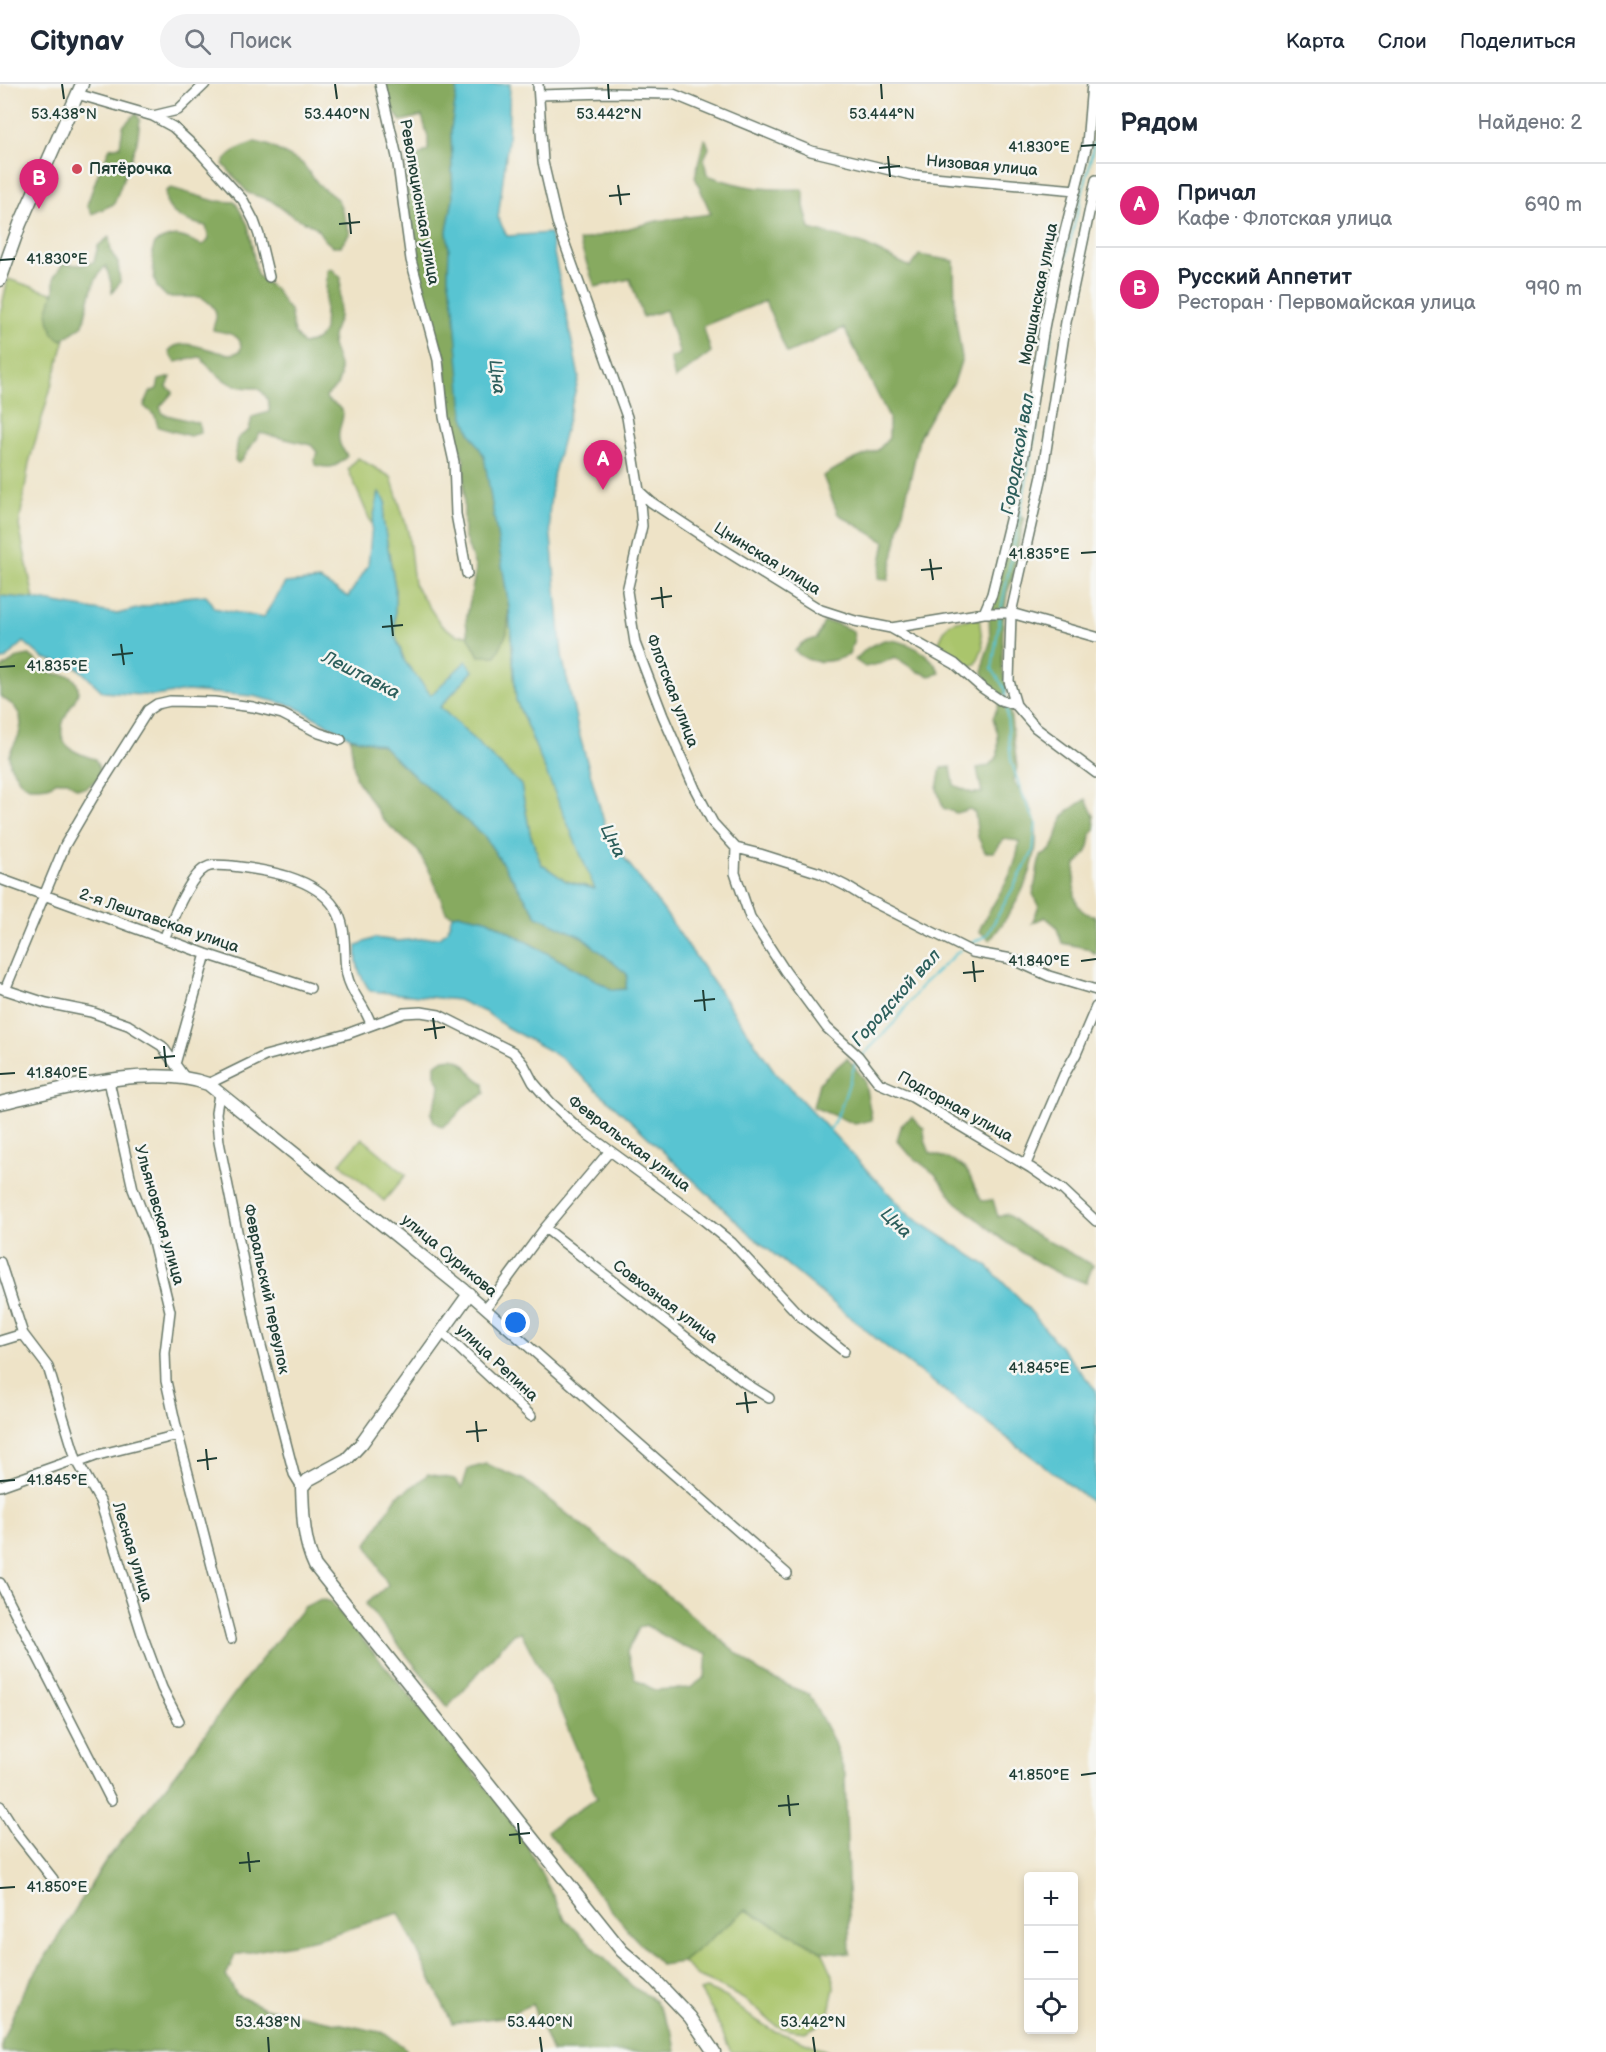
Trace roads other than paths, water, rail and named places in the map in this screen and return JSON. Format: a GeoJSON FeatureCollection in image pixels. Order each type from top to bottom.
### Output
{"type":"FeatureCollection","features":[{"type":"Feature","properties":{"kind":"street"},"geometry":{"type":"LineString","coordinates":[[153,116],[178,110],[205,84]]}},
{"type":"Feature","properties":{"kind":"street","name":"Революционная улица"},"geometry":{"type":"LineString","coordinates":[[380,84],[397,157],[411,260],[438,360],[444,417],[454,462],[456,514],[467,574]]}},
{"type":"Feature","properties":{"kind":"street","name":"Флотская улица"},"geometry":{"type":"LineString","coordinates":[[538,84],[543,162],[557,222],[627,417],[642,526],[627,591],[635,644],[695,789],[713,823],[736,848]]}},
{"type":"Feature","properties":{"kind":"street"},"geometry":{"type":"LineString","coordinates":[[673,94],[676,84]]}},
{"type":"Feature","properties":{"kind":"street","name":"Моршанская улица"},"geometry":{"type":"LineString","coordinates":[[984,613],[992,594],[1020,479],[1055,271],[1087,144],[1092,84]]}},
{"type":"Feature","properties":{"kind":"street"},"geometry":{"type":"LineString","coordinates":[[0,280],[20,224],[79,89],[153,116],[173,127],[198,150],[243,201],[259,235],[269,277]]}},
{"type":"Feature","properties":{"kind":"street","name":"Низовая улица"},"geometry":{"type":"LineString","coordinates":[[539,95],[673,94],[811,151],[911,175],[1076,190]]}},
{"type":"Feature","properties":{"kind":"street","name":"Моршанская улица"},"geometry":{"type":"LineString","coordinates":[[1016,705],[1009,681],[1003,613],[1042,476],[1066,322],[1096,180]]}},
{"type":"Feature","properties":{"kind":"street","name":"Цнинская улица"},"geometry":{"type":"LineString","coordinates":[[639,491],[680,522],[821,610],[855,621],[891,628],[955,664],[1000,700],[1016,705],[1036,728],[1096,773]]}},
{"type":"Feature","properties":{"kind":"street","name":"Цнинская улица"},"geometry":{"type":"LineString","coordinates":[[891,628],[984,613],[1003,613],[1096,637]]}},
{"type":"Feature","properties":{"kind":"street"},"geometry":{"type":"LineString","coordinates":[[185,1078],[162,1046],[129,1025],[91,1012],[46,1003],[2,989],[65,845],[93,796],[148,710],[157,704],[170,701],[254,706],[282,714],[319,733],[341,740]]}},
{"type":"Feature","properties":{"kind":"street"},"geometry":{"type":"LineString","coordinates":[[736,848],[820,873],[969,951],[1012,959],[1049,976],[1096,990]]}},
{"type":"Feature","properties":{"kind":"street","name":"Подгорная улица"},"geometry":{"type":"LineString","coordinates":[[736,848],[735,873],[750,917],[827,1028],[858,1056],[879,1083],[912,1097],[1026,1164],[1063,1191],[1096,1221]]}},
{"type":"Feature","properties":{"kind":"street"},"geometry":{"type":"LineString","coordinates":[[165,939],[193,880],[203,868],[219,865],[265,870],[290,878],[321,892],[335,908],[345,936],[344,959],[347,977],[353,994],[367,1012],[371,1024]]}},
{"type":"Feature","properties":{"kind":"street","name":"2-я Лештавская улица"},"geometry":{"type":"LineString","coordinates":[[0,879],[206,954],[310,988]]}},
{"type":"Feature","properties":{"kind":"street"},"geometry":{"type":"LineString","coordinates":[[175,1064],[206,954]]}},
{"type":"Feature","properties":{"kind":"street"},"geometry":{"type":"LineString","coordinates":[[1026,1164],[1096,1007]]}},
{"type":"Feature","properties":{"kind":"street","name":"Февральская улица"},"geometry":{"type":"LineString","coordinates":[[208,1084],[265,1056],[347,1034],[404,1013],[421,1012],[439,1016],[513,1052],[550,1102],[576,1126],[695,1213],[732,1243],[799,1315],[844,1351]]}},
{"type":"Feature","properties":{"kind":"street","name":"улица Сурикова"},"geometry":{"type":"LineString","coordinates":[[0,1103],[73,1086],[154,1076],[185,1078],[208,1084],[400,1236],[486,1308],[787,1574]]}},
{"type":"Feature","properties":{"kind":"street","name":"Ульяновская улица"},"geometry":{"type":"LineString","coordinates":[[109,1081],[133,1189],[152,1237],[170,1311],[165,1353],[166,1381],[231,1639]]}},
{"type":"Feature","properties":{"kind":"street","name":"Февральский переулок"},"geometry":{"type":"LineString","coordinates":[[219,1094],[216,1113],[219,1142],[257,1330],[294,1474],[302,1487]]}},
{"type":"Feature","properties":{"kind":"street"},"geometry":{"type":"LineString","coordinates":[[486,1308],[545,1228],[609,1152]]}},
{"type":"Feature","properties":{"kind":"street","name":"Совхозная улица"},"geometry":{"type":"LineString","coordinates":[[545,1228],[745,1383],[769,1398]]}},
{"type":"Feature","properties":{"kind":"street","name":"Лесная улица"},"geometry":{"type":"LineString","coordinates":[[0,1262],[23,1334],[48,1367],[77,1460],[100,1501],[142,1634],[162,1688],[179,1720]]}},
{"type":"Feature","properties":{"kind":"street"},"geometry":{"type":"LineString","coordinates":[[469,1294],[362,1443],[347,1459],[308,1480],[302,1487],[303,1523],[309,1552],[315,1566],[622,1951],[652,1977],[690,2017],[714,2052]]}},
{"type":"Feature","properties":{"kind":"street","name":"улица Репина"},"geometry":{"type":"LineString","coordinates":[[442,1332],[531,1416]]}},
{"type":"Feature","properties":{"kind":"street"},"geometry":{"type":"LineString","coordinates":[[0,1341],[23,1334]]}},
{"type":"Feature","properties":{"kind":"street"},"geometry":{"type":"LineString","coordinates":[[0,1486],[77,1460],[178,1435]]}},
{"type":"Feature","properties":{"kind":"street"},"geometry":{"type":"LineString","coordinates":[[0,1583],[111,1800]]}},
{"type":"Feature","properties":{"kind":"street"},"geometry":{"type":"LineString","coordinates":[[0,1806],[17,1833],[53,1880]]}},
{"type":"Feature","properties":{"kind":"water"},"geometry":{"type":"Polygon","coordinates":[[[458,84],[510,84],[508,140],[498,218],[507,236],[550,233],[579,377],[553,476],[549,515],[562,656],[580,737],[608,836],[664,911],[775,1072],[910,1216],[986,1265],[1027,1307],[1096,1390],[1096,1505],[884,1345],[752,1236],[559,1056],[506,1027],[487,1013],[458,1000],[370,991],[359,969],[357,945],[375,938],[398,941],[439,937],[447,931],[452,915],[461,914],[486,919],[613,990],[626,989],[627,974],[582,937],[537,916],[485,837],[382,745],[350,737],[294,706],[253,696],[187,691],[154,696],[103,692],[78,668],[43,658],[24,642],[4,660],[0,660],[0,596],[34,599],[117,614],[184,597],[206,595],[214,608],[263,618],[285,583],[320,580],[348,597],[368,566],[372,525],[379,492],[386,502],[383,520],[395,587],[395,635],[405,662],[431,695],[466,661],[473,671],[440,707],[521,785],[530,833],[541,864],[566,881],[595,889],[516,700],[509,607],[484,456],[463,414],[454,307],[448,277],[447,231],[453,199],[451,129],[458,84]]]}},
{"type":"Feature","properties":{"kind":"waterway","name":"Городской вал"},"geometry":{"type":"LineString","coordinates":[[1001,610],[1040,410],[1058,289],[1096,131]]}},
{"type":"Feature","properties":{"kind":"waterway","name":"Городской вал"},"geometry":{"type":"LineString","coordinates":[[1000,616],[992,669],[1005,689],[1006,699]]}},
{"type":"Feature","properties":{"kind":"waterway","name":"Городской вал"},"geometry":{"type":"LineString","coordinates":[[967,946],[987,935],[1033,852],[1036,823],[1021,791],[1011,760],[1006,705]]}},
{"type":"Feature","properties":{"kind":"waterway","name":"Городской вал"},"geometry":{"type":"LineString","coordinates":[[862,1056],[894,1023],[923,984],[960,950]]}},
{"type":"Feature","properties":{"kind":"waterway","name":"Городской вал"},"geometry":{"type":"LineString","coordinates":[[829,1132],[842,1105],[858,1061]]}},
{"type":"Feature","properties":{"kind":"place","name":"Пятёрочка"},"geometry":{"type":"Point","coordinates":[77,169]}},
{"type":"Feature","properties":{"kind":"place","name":"Русский Аппетит"},"geometry":{"type":"Point","coordinates":[39,209]}},
{"type":"Feature","properties":{"kind":"place","name":"Причал"},"geometry":{"type":"Point","coordinates":[603,490]}},
{"type":"Feature","properties":{"kind":"water label","name":"Цна"},"geometry":{"type":"Point","coordinates":[497,377]}},
{"type":"Feature","properties":{"kind":"water label","name":"Лештавка"},"geometry":{"type":"Point","coordinates":[361,675]}},
{"type":"Feature","properties":{"kind":"water label","name":"Цна"},"geometry":{"type":"Point","coordinates":[613,841]}},
{"type":"Feature","properties":{"kind":"water label","name":"Цна"},"geometry":{"type":"Point","coordinates":[896,1223]}}]}
